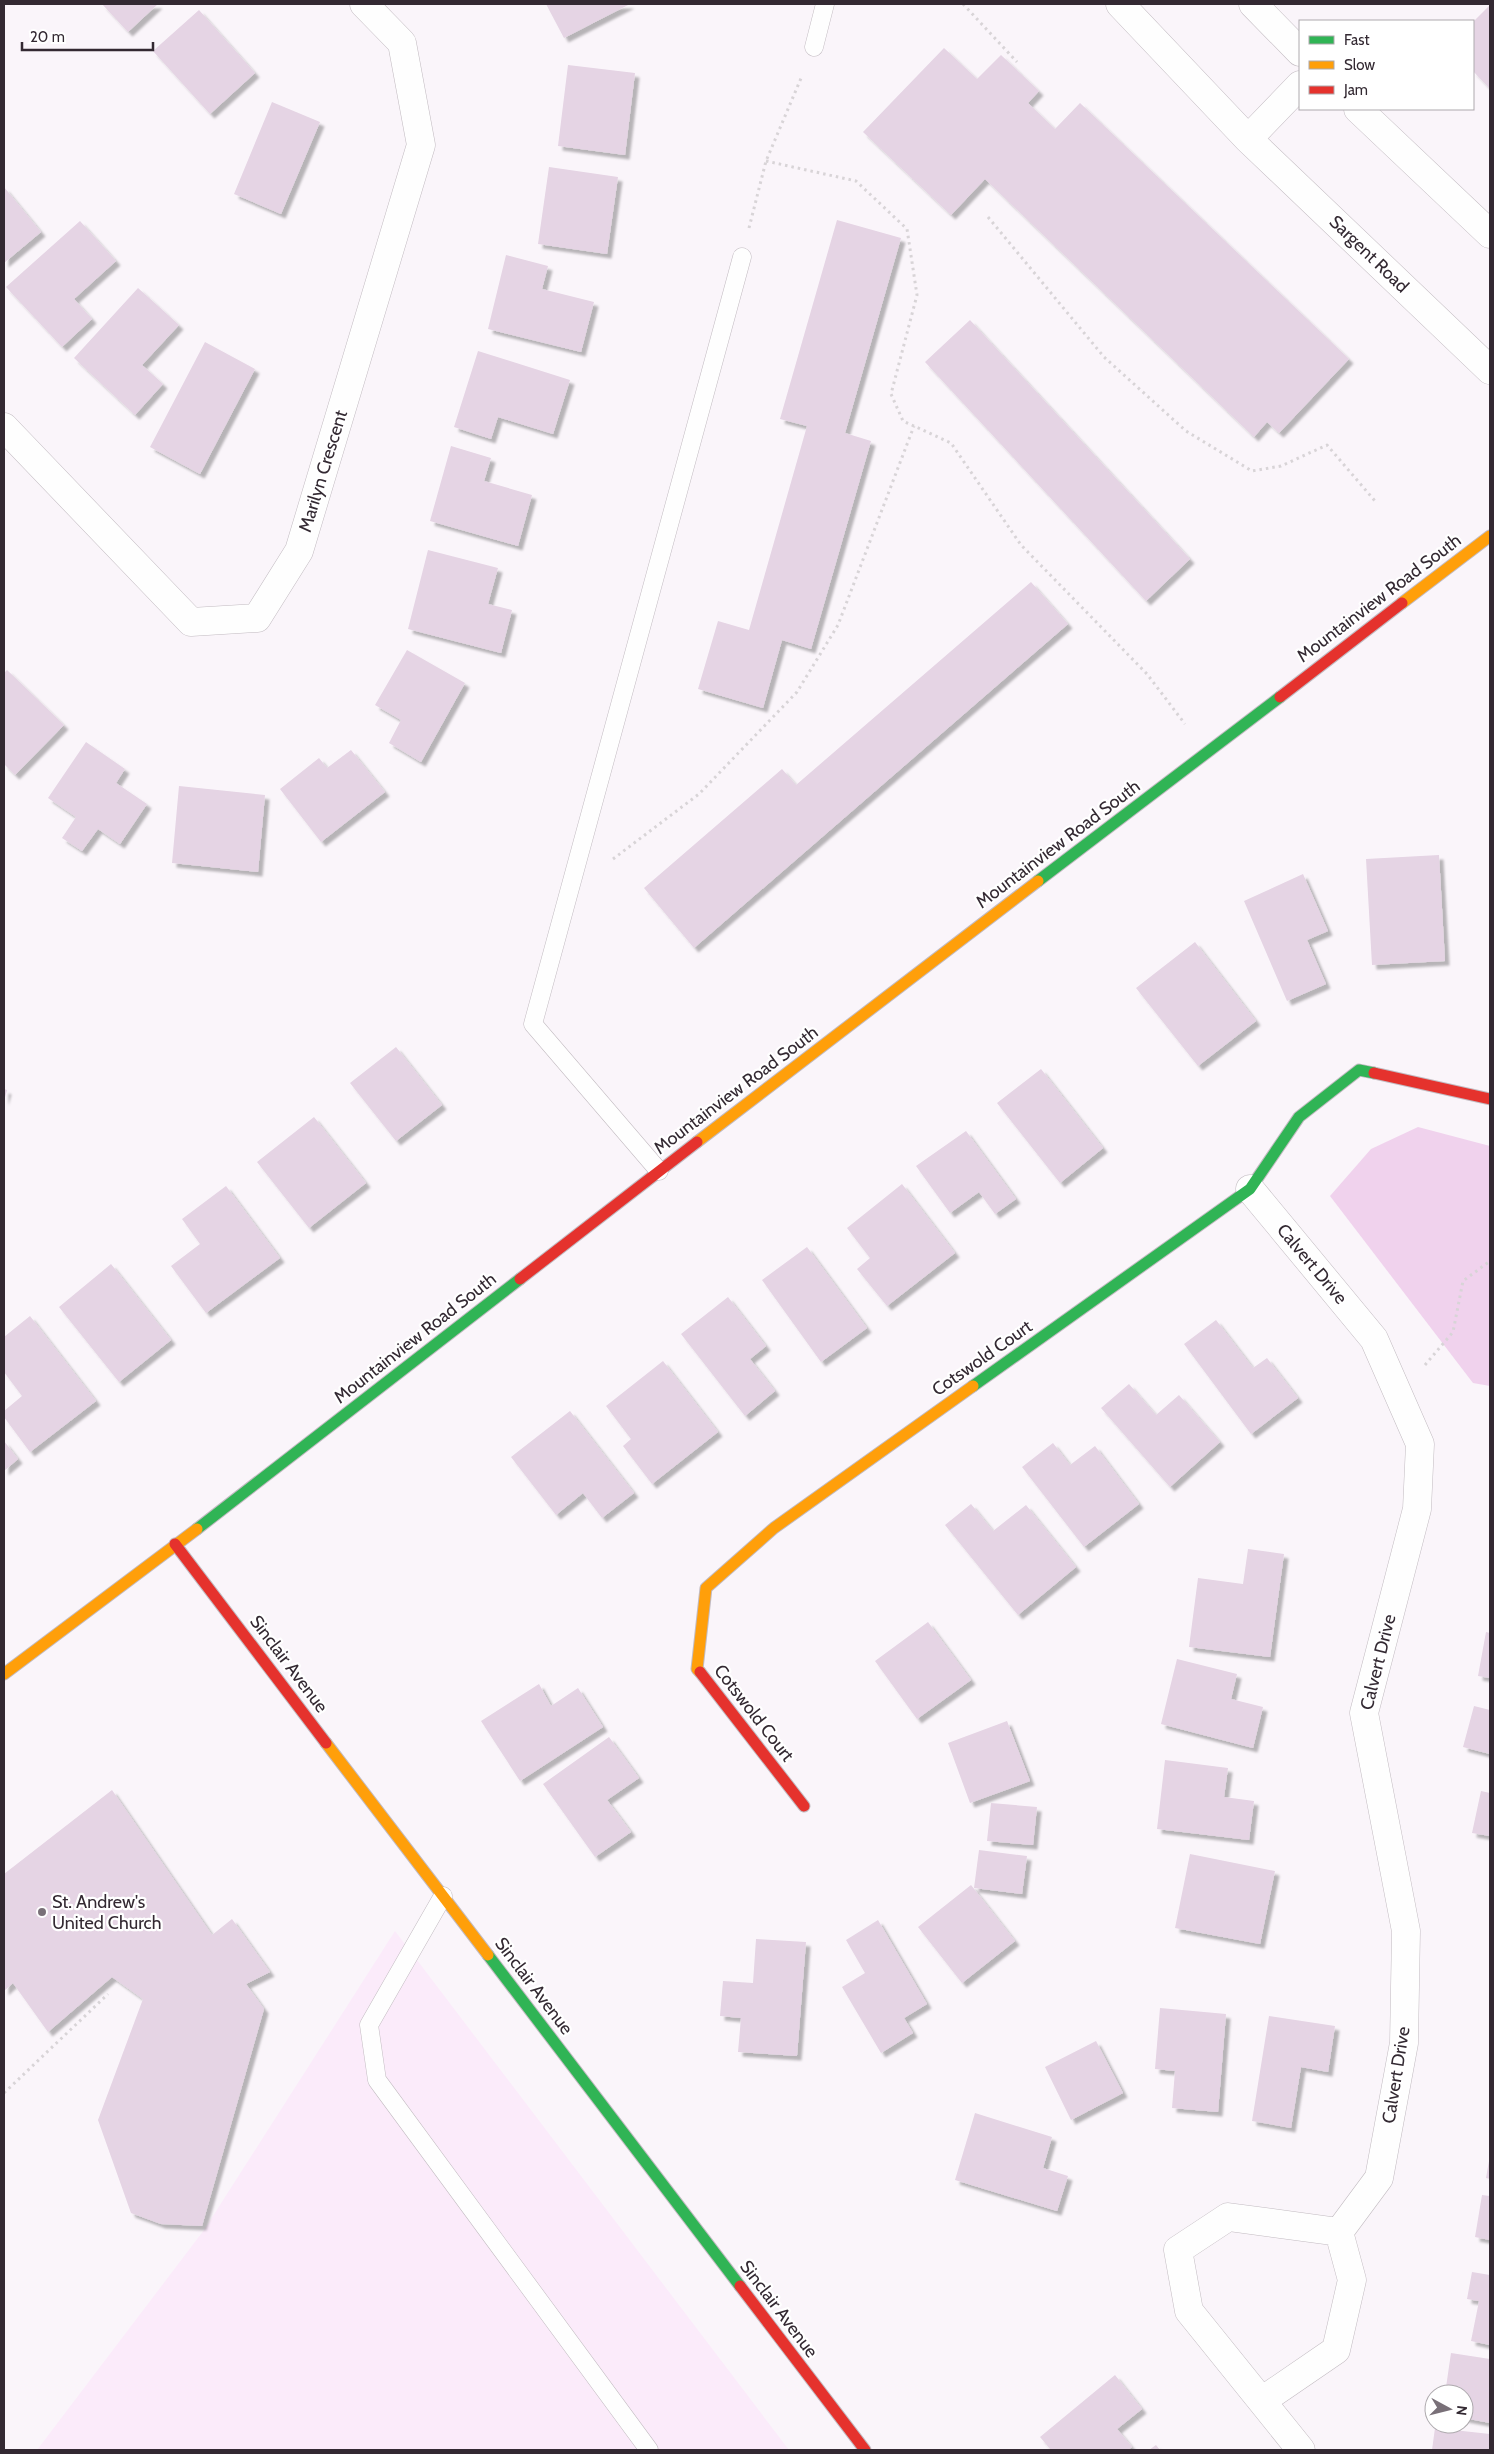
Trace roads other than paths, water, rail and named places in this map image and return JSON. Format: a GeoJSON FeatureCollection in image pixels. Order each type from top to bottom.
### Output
{"type":"FeatureCollection","features":[{"type":"Feature","properties":{"kind":"street","name":"Marilyn Crescent"},"geometry":{"type":"LineString","coordinates":[[4,427],[191,622],[257,618],[299,551],[421,145],[402,43],[364,4]]}},
{"type":"Feature","properties":{"kind":"street","name":"Sargent Road"},"geometry":{"type":"LineString","coordinates":[[1120,4],[1248,138],[1490,370]]}},
{"type":"Feature","properties":{"kind":"street"},"geometry":{"type":"LineString","coordinates":[[1253,4],[1299,51]]}},
{"type":"Feature","properties":{"kind":"street"},"geometry":{"type":"LineString","coordinates":[[1248,138],[1299,86]]}},
{"type":"Feature","properties":{"kind":"street"},"geometry":{"type":"LineString","coordinates":[[1359,110],[1490,234]]}},
{"type":"Feature","properties":{"kind":"street","name":"Mountainview Road South"},"geometry":{"type":"LineString","coordinates":[[4,1674],[229,1504],[659,1171],[1490,536]]}},
{"type":"Feature","properties":{"kind":"street","name":"Cotswold Court"},"geometry":{"type":"LineString","coordinates":[[804,1806],[697,1669],[706,1588],[774,1528],[1250,1189],[1299,1117],[1359,1070],[1490,1099]]}},
{"type":"Feature","properties":{"kind":"street","name":"Calvert Drive"},"geometry":{"type":"LineString","coordinates":[[1250,1189],[1374,1339],[1420,1444],[1417,1509],[1364,1713],[1406,1931],[1404,2043],[1379,2178],[1339,2232]]}},
{"type":"Feature","properties":{"kind":"street","name":"Sinclair Avenue"},"geometry":{"type":"LineString","coordinates":[[175,1544],[865,2450]]}},
{"type":"Feature","properties":{"kind":"street"},"geometry":{"type":"LineString","coordinates":[[1263,2400],[1336,2350],[1352,2280],[1339,2232],[1228,2217],[1178,2250],[1189,2311],[1263,2400],[1301,2450]]}},
{"type":"Feature","properties":{"kind":"lane"},"geometry":{"type":"LineString","coordinates":[[814,48],[825,4]]}},
{"type":"Feature","properties":{"kind":"lane"},"geometry":{"type":"LineString","coordinates":[[659,1171],[533,1024],[742,257]]}},
{"type":"Feature","properties":{"kind":"lane"},"geometry":{"type":"LineString","coordinates":[[443,1896],[369,2025],[376,2080],[649,2450]]}},
{"type":"Feature","properties":{"kind":"place","name":"St. Andrew's United Church"},"geometry":{"type":"Point","coordinates":[42,1912]}}]}
